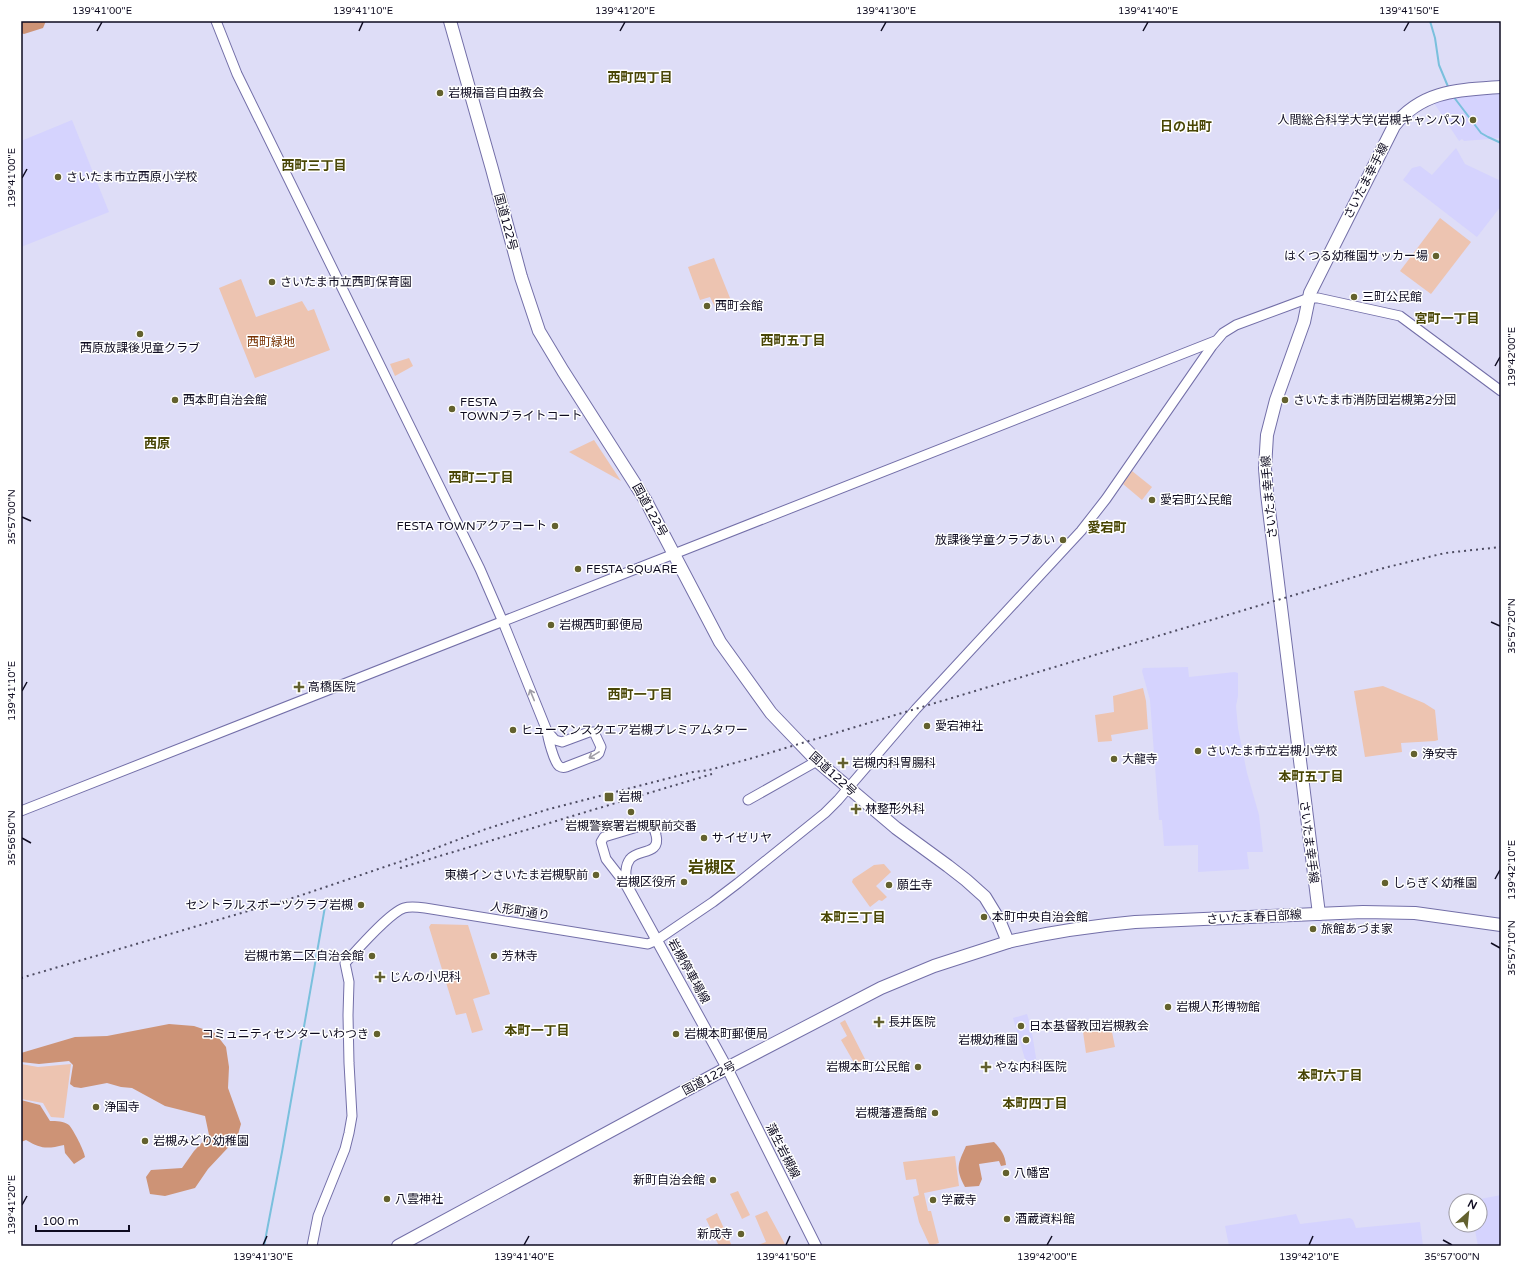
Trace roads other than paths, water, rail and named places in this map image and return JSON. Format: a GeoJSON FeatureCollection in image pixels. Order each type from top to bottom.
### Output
{"type":"FeatureCollection","features":[{"type":"Feature","properties":{"kind":"main road","name":"国道122号"},"geometry":{"type":"LineString","coordinates":[[398,1246],[727,1068],[881,988],[913,973],[1008,942],[993,909],[985,897],[948,866],[896,828],[817,761],[771,713],[724,648],[646,501],[563,372],[539,331],[521,277],[450,21]]}},
{"type":"Feature","properties":{"kind":"main road","name":"さいたま幸手線"},"geometry":{"type":"LineString","coordinates":[[1319,914],[1265,468],[1265,452],[1270,420],[1300,336],[1312,288],[1388,136],[1400,118],[1416,105],[1439,94],[1462,90],[1501,87]]}},
{"type":"Feature","properties":{"kind":"main road","name":"岩槻停車場線"},"geometry":{"type":"LineString","coordinates":[[628,886],[727,1068]]}},
{"type":"Feature","properties":{"kind":"main road","name":"さいたま春日部線"},"geometry":{"type":"LineString","coordinates":[[1008,942],[1052,932],[1135,922],[1363,912],[1414,913],[1501,925]]}},
{"type":"Feature","properties":{"kind":"main road","name":"蒲生岩槻線"},"geometry":{"type":"LineString","coordinates":[[727,1068],[816,1246]]}},
{"type":"Feature","properties":{"kind":"street"},"geometry":{"type":"LineString","coordinates":[[216,21],[237,74],[476,563],[503,622],[547,731],[548,738],[553,753],[557,764],[562,768],[566,768],[597,755],[601,750],[596,734],[591,731],[562,742],[556,746],[553,753]]}},
{"type":"Feature","properties":{"kind":"street"},"geometry":{"type":"LineString","coordinates":[[658,940],[738,884],[825,813],[916,709],[1081,532],[1106,499],[1216,340],[1229,328],[1309,298],[1322,299],[1357,308],[1400,316],[1501,391]]}},
{"type":"Feature","properties":{"kind":"street"},"geometry":{"type":"LineString","coordinates":[[21,811],[674,555],[1216,340]]}},
{"type":"Feature","properties":{"kind":"street"},"geometry":{"type":"LineString","coordinates":[[547,731],[555,740],[562,742]]}},
{"type":"Feature","properties":{"kind":"street"},"geometry":{"type":"LineString","coordinates":[[748,800],[817,761]]}},
{"type":"Feature","properties":{"kind":"street"},"geometry":{"type":"LineString","coordinates":[[644,825],[651,825],[655,828],[657,839],[656,844],[650,850],[635,855],[630,860],[626,868],[628,886],[606,859],[601,846],[602,840],[604,837],[644,825]]}},
{"type":"Feature","properties":{"kind":"street","name":"人形町通り"},"geometry":{"type":"LineString","coordinates":[[312,1246],[318,1216],[345,1149],[352,1116],[348,1063],[349,982],[345,963],[370,936],[397,912],[407,908],[425,908],[648,944],[658,940]]}},
{"type":"Feature","properties":{"kind":"waterway"},"geometry":{"type":"LineString","coordinates":[[1430,21],[1435,38],[1439,65],[1449,89]]}},
{"type":"Feature","properties":{"kind":"waterway"},"geometry":{"type":"LineString","coordinates":[[1453,96],[1481,133],[1501,143]]}},
{"type":"Feature","properties":{"kind":"waterway"},"geometry":{"type":"LineString","coordinates":[[264,1246],[326,901]]}},
{"type":"Feature","properties":{"kind":"railway"},"geometry":{"type":"LineString","coordinates":[[21,978],[299,896],[402,861],[486,829],[549,809],[749,759],[1384,568],[1445,553],[1501,547]]}},
{"type":"Feature","properties":{"kind":"railway"},"geometry":{"type":"LineString","coordinates":[[400,868],[712,774]]}},
{"type":"Feature","properties":{"kind":"place","name":"岩槻福音自由教会"},"geometry":{"type":"Point","coordinates":[440,93]}},
{"type":"Feature","properties":{"kind":"place","name":"人間総合科学大学(岩槻キャンパス)"},"geometry":{"type":"Point","coordinates":[1473,120]}},
{"type":"Feature","properties":{"kind":"place","name":"さいたま市立西原小学校"},"geometry":{"type":"Point","coordinates":[58,177]}},
{"type":"Feature","properties":{"kind":"place","name":"はくつる幼稚園サッカー場"},"geometry":{"type":"Point","coordinates":[1436,256]}},
{"type":"Feature","properties":{"kind":"place","name":"さいたま市立西町保育園"},"geometry":{"type":"Point","coordinates":[272,282]}},
{"type":"Feature","properties":{"kind":"place","name":"三町公民館"},"geometry":{"type":"Point","coordinates":[1354,297]}},
{"type":"Feature","properties":{"kind":"place","name":"西町会館"},"geometry":{"type":"Point","coordinates":[707,306]}},
{"type":"Feature","properties":{"kind":"place","name":"西原放課後児童クラブ"},"geometry":{"type":"Point","coordinates":[140,334]}},
{"type":"Feature","properties":{"kind":"place","name":"西本町自治会館"},"geometry":{"type":"Point","coordinates":[175,400]}},
{"type":"Feature","properties":{"kind":"place","name":"さいたま市消防団岩槻第2分団"},"geometry":{"type":"Point","coordinates":[1285,400]}},
{"type":"Feature","properties":{"kind":"place","name":"FESTA TOWNブライトコート"},"geometry":{"type":"Point","coordinates":[452,409]}},
{"type":"Feature","properties":{"kind":"place","name":"愛宕町公民館"},"geometry":{"type":"Point","coordinates":[1152,500]}},
{"type":"Feature","properties":{"kind":"place","name":"FESTA TOWNアクアコート"},"geometry":{"type":"Point","coordinates":[555,526]}},
{"type":"Feature","properties":{"kind":"place","name":"放課後学童クラブあい"},"geometry":{"type":"Point","coordinates":[1063,540]}},
{"type":"Feature","properties":{"kind":"place","name":"FESTA SQUARE"},"geometry":{"type":"Point","coordinates":[578,569]}},
{"type":"Feature","properties":{"kind":"place","name":"岩槻西町郵便局"},"geometry":{"type":"Point","coordinates":[551,625]}},
{"type":"Feature","properties":{"kind":"place","name":"高橋医院"},"geometry":{"type":"Point","coordinates":[299,687]}},
{"type":"Feature","properties":{"kind":"place","name":"愛宕神社"},"geometry":{"type":"Point","coordinates":[927,726]}},
{"type":"Feature","properties":{"kind":"place","name":"ヒューマンスクエア岩槻プレミアムタワー"},"geometry":{"type":"Point","coordinates":[513,730]}},
{"type":"Feature","properties":{"kind":"place","name":"さいたま市立岩槻小学校"},"geometry":{"type":"Point","coordinates":[1198,751]}},
{"type":"Feature","properties":{"kind":"place","name":"浄安寺"},"geometry":{"type":"Point","coordinates":[1414,754]}},
{"type":"Feature","properties":{"kind":"place","name":"大龍寺"},"geometry":{"type":"Point","coordinates":[1114,759]}},
{"type":"Feature","properties":{"kind":"place","name":"岩槻内科胃腸科"},"geometry":{"type":"Point","coordinates":[843,763]}},
{"type":"Feature","properties":{"kind":"place","name":"岩槻"},"geometry":{"type":"Point","coordinates":[609,797]}},
{"type":"Feature","properties":{"kind":"place","name":"林整形外科"},"geometry":{"type":"Point","coordinates":[856,809]}},
{"type":"Feature","properties":{"kind":"place","name":"岩槻警察署岩槻駅前交番"},"geometry":{"type":"Point","coordinates":[631,812]}},
{"type":"Feature","properties":{"kind":"place","name":"サイゼリヤ"},"geometry":{"type":"Point","coordinates":[704,838]}},
{"type":"Feature","properties":{"kind":"place","name":"東横インさいたま岩槻駅前"},"geometry":{"type":"Point","coordinates":[596,875]}},
{"type":"Feature","properties":{"kind":"place","name":"岩槻区役所"},"geometry":{"type":"Point","coordinates":[684,882]}},
{"type":"Feature","properties":{"kind":"place","name":"しらぎく幼稚園"},"geometry":{"type":"Point","coordinates":[1385,883]}},
{"type":"Feature","properties":{"kind":"place","name":"願生寺"},"geometry":{"type":"Point","coordinates":[889,885]}},
{"type":"Feature","properties":{"kind":"place","name":"セントラルスポーツクラブ岩槻"},"geometry":{"type":"Point","coordinates":[361,905]}},
{"type":"Feature","properties":{"kind":"place","name":"本町中央自治会館"},"geometry":{"type":"Point","coordinates":[984,917]}},
{"type":"Feature","properties":{"kind":"place","name":"旅館あづま家"},"geometry":{"type":"Point","coordinates":[1313,929]}},
{"type":"Feature","properties":{"kind":"place","name":"岩槻市第二区自治会館"},"geometry":{"type":"Point","coordinates":[372,956]}},
{"type":"Feature","properties":{"kind":"place","name":"芳林寺"},"geometry":{"type":"Point","coordinates":[494,956]}},
{"type":"Feature","properties":{"kind":"place","name":"じんの小児科"},"geometry":{"type":"Point","coordinates":[380,977]}},
{"type":"Feature","properties":{"kind":"place","name":"岩槻人形博物館"},"geometry":{"type":"Point","coordinates":[1168,1007]}},
{"type":"Feature","properties":{"kind":"place","name":"長井医院"},"geometry":{"type":"Point","coordinates":[879,1022]}},
{"type":"Feature","properties":{"kind":"place","name":"日本基督教団岩槻教会"},"geometry":{"type":"Point","coordinates":[1021,1026]}},
{"type":"Feature","properties":{"kind":"place","name":"コミュニティセンターいわつき"},"geometry":{"type":"Point","coordinates":[377,1034]}},
{"type":"Feature","properties":{"kind":"place","name":"岩槻本町郵便局"},"geometry":{"type":"Point","coordinates":[676,1034]}},
{"type":"Feature","properties":{"kind":"place","name":"岩槻幼稚園"},"geometry":{"type":"Point","coordinates":[1026,1040]}},
{"type":"Feature","properties":{"kind":"place","name":"岩槻本町公民館"},"geometry":{"type":"Point","coordinates":[918,1067]}},
{"type":"Feature","properties":{"kind":"place","name":"やな内科医院"},"geometry":{"type":"Point","coordinates":[986,1067]}},
{"type":"Feature","properties":{"kind":"place","name":"浄国寺"},"geometry":{"type":"Point","coordinates":[96,1107]}},
{"type":"Feature","properties":{"kind":"place","name":"岩槻藩遷喬館"},"geometry":{"type":"Point","coordinates":[935,1113]}},
{"type":"Feature","properties":{"kind":"place","name":"岩槻みどり幼稚園"},"geometry":{"type":"Point","coordinates":[145,1141]}},
{"type":"Feature","properties":{"kind":"place","name":"八幡宮"},"geometry":{"type":"Point","coordinates":[1006,1173]}},
{"type":"Feature","properties":{"kind":"place","name":"新町自治会館"},"geometry":{"type":"Point","coordinates":[713,1180]}},
{"type":"Feature","properties":{"kind":"place","name":"八雲神社"},"geometry":{"type":"Point","coordinates":[387,1199]}},
{"type":"Feature","properties":{"kind":"place","name":"学蔵寺"},"geometry":{"type":"Point","coordinates":[933,1200]}},
{"type":"Feature","properties":{"kind":"place","name":"酒蔵資料館"},"geometry":{"type":"Point","coordinates":[1007,1219]}},
{"type":"Feature","properties":{"kind":"place","name":"新成寺"},"geometry":{"type":"Point","coordinates":[741,1234]}},
{"type":"Feature","properties":{"kind":"district","name":"西町四丁目"},"geometry":{"type":"Point","coordinates":[640,77]}},
{"type":"Feature","properties":{"kind":"district","name":"日の出町"},"geometry":{"type":"Point","coordinates":[1186,126]}},
{"type":"Feature","properties":{"kind":"district","name":"西町三丁目"},"geometry":{"type":"Point","coordinates":[314,165]}},
{"type":"Feature","properties":{"kind":"district","name":"宮町一丁目"},"geometry":{"type":"Point","coordinates":[1447,318]}},
{"type":"Feature","properties":{"kind":"district","name":"西町五丁目"},"geometry":{"type":"Point","coordinates":[793,340]}},
{"type":"Feature","properties":{"kind":"district","name":"西原"},"geometry":{"type":"Point","coordinates":[157,443]}},
{"type":"Feature","properties":{"kind":"district","name":"西町二丁目"},"geometry":{"type":"Point","coordinates":[481,477]}},
{"type":"Feature","properties":{"kind":"district","name":"愛宕町"},"geometry":{"type":"Point","coordinates":[1107,527]}},
{"type":"Feature","properties":{"kind":"district","name":"西町一丁目"},"geometry":{"type":"Point","coordinates":[640,694]}},
{"type":"Feature","properties":{"kind":"district","name":"本町五丁目"},"geometry":{"type":"Point","coordinates":[1311,776]}},
{"type":"Feature","properties":{"kind":"district","name":"岩槻区"},"geometry":{"type":"Point","coordinates":[712,867]}},
{"type":"Feature","properties":{"kind":"district","name":"本町三丁目"},"geometry":{"type":"Point","coordinates":[853,917]}},
{"type":"Feature","properties":{"kind":"district","name":"本町一丁目"},"geometry":{"type":"Point","coordinates":[537,1030]}},
{"type":"Feature","properties":{"kind":"district","name":"本町六丁目"},"geometry":{"type":"Point","coordinates":[1330,1075]}},
{"type":"Feature","properties":{"kind":"district","name":"本町四丁目"},"geometry":{"type":"Point","coordinates":[1035,1103]}},
{"type":"Feature","properties":{"kind":"park label","name":"西町緑地"},"geometry":{"type":"Point","coordinates":[271,342]}}]}
